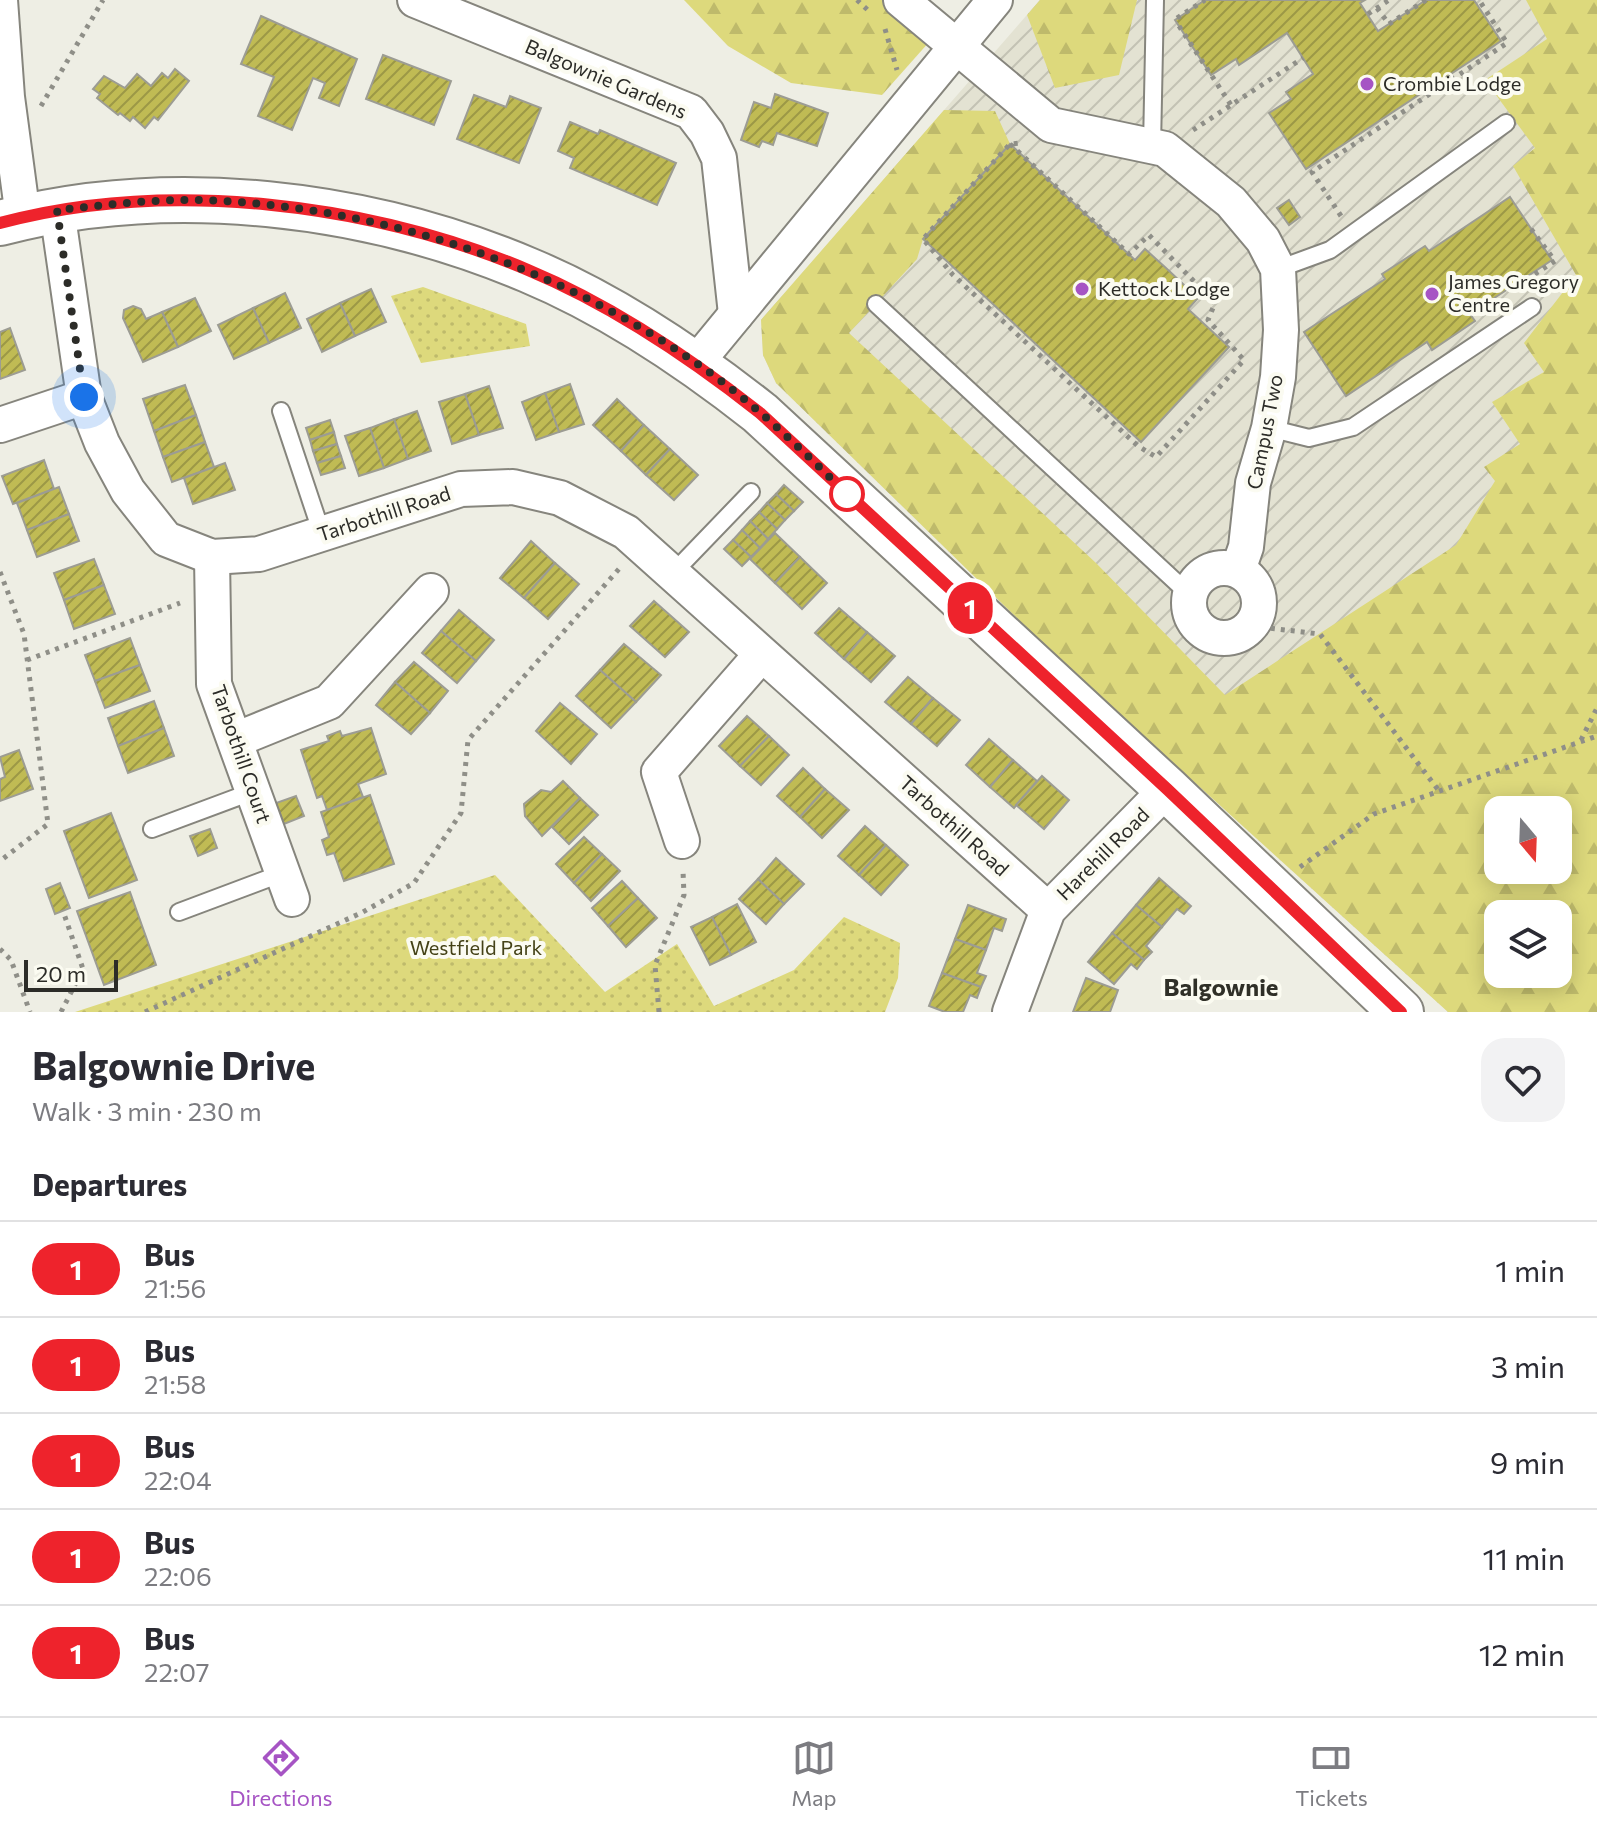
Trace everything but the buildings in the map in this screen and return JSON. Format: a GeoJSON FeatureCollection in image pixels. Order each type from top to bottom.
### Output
{"type":"FeatureCollection","features":[{"type":"Feature","properties":{"kind":"street","name":"Tarbothill Road"},"geometry":{"type":"LineString","coordinates":[[0,0],[13,153],[27,217],[84,397],[102,443],[128,491],[166,539],[212,557],[259,554],[461,489],[513,487],[560,498],[626,532],[1048,910]]}},
{"type":"Feature","properties":{"kind":"street","name":"Balgownie Gardens"},"geometry":{"type":"LineString","coordinates":[[415,0],[691,112],[707,133],[719,158],[736,314]]}},
{"type":"Feature","properties":{"kind":"street","name":"Campus Two"},"geometry":{"type":"LineString","coordinates":[[901,0],[1051,125],[1159,148],[1231,202],[1260,234],[1278,269],[1281,330],[1278,377],[1269,428],[1253,483],[1246,547],[1238,570]]}},
{"type":"Feature","properties":{"kind":"street"},"geometry":{"type":"LineString","coordinates":[[696,363],[995,0]]}},
{"type":"Feature","properties":{"kind":"street"},"geometry":{"type":"LineString","coordinates":[[27,217],[128,202],[200,200],[281,206],[405,229],[529,270],[696,363],[760,413],[1167,789],[1401,1012]]}},
{"type":"Feature","properties":{"kind":"street"},"geometry":{"type":"LineString","coordinates":[[0,425],[84,397]]}},
{"type":"Feature","properties":{"kind":"street","name":"Tarbothill Court"},"geometry":{"type":"LineString","coordinates":[[212,557],[214,684],[288,886]]}},
{"type":"Feature","properties":{"kind":"street"},"geometry":{"type":"LineString","coordinates":[[1214,569],[1238,570],[1255,585],[1260,606],[1251,626],[1243,633],[1223,638],[1203,631],[1191,615],[1190,595],[1194,583],[1214,569]]}},
{"type":"Feature","properties":{"kind":"street"},"geometry":{"type":"LineString","coordinates":[[235,740],[329,702],[431,591]]}},
{"type":"Feature","properties":{"kind":"street"},"geometry":{"type":"LineString","coordinates":[[682,841],[659,772],[761,655]]}},
{"type":"Feature","properties":{"kind":"street","name":"Harehill Road"},"geometry":{"type":"LineString","coordinates":[[1010,1012],[1048,910],[1167,789]]}},
{"type":"Feature","properties":{"kind":"lane"},"geometry":{"type":"LineString","coordinates":[[1155,0],[1159,148]]}},
{"type":"Feature","properties":{"kind":"lane"},"geometry":{"type":"LineString","coordinates":[[1278,269],[1330,250],[1506,123]]}},
{"type":"Feature","properties":{"kind":"lane"},"geometry":{"type":"LineString","coordinates":[[876,304],[1190,595]]}},
{"type":"Feature","properties":{"kind":"lane"},"geometry":{"type":"LineString","coordinates":[[1269,428],[1309,438],[1353,427],[1532,307]]}},
{"type":"Feature","properties":{"kind":"lane"},"geometry":{"type":"LineString","coordinates":[[281,411],[322,534]]}},
{"type":"Feature","properties":{"kind":"lane"},"geometry":{"type":"LineString","coordinates":[[673,573],[751,492]]}},
{"type":"Feature","properties":{"kind":"lane"},"geometry":{"type":"LineString","coordinates":[[152,829],[254,791]]}},
{"type":"Feature","properties":{"kind":"lane"},"geometry":{"type":"LineString","coordinates":[[179,912],[288,886]]}},
{"type":"Feature","properties":{"kind":"path"},"geometry":{"type":"LineString","coordinates":[[13,153],[103,0]]}},
{"type":"Feature","properties":{"kind":"path"},"geometry":{"type":"LineString","coordinates":[[857,0],[885,29],[904,108]]}},
{"type":"Feature","properties":{"kind":"path"},"geometry":{"type":"LineString","coordinates":[[1205,0],[1175,20],[1231,105]]}},
{"type":"Feature","properties":{"kind":"path"},"geometry":{"type":"LineString","coordinates":[[1368,14],[1389,0]]}},
{"type":"Feature","properties":{"kind":"path"},"geometry":{"type":"LineString","coordinates":[[1377,8],[1389,24],[1426,0]]}},
{"type":"Feature","properties":{"kind":"path"},"geometry":{"type":"LineString","coordinates":[[1351,234],[1312,172],[1507,43],[1479,0]]}},
{"type":"Feature","properties":{"kind":"path"},"geometry":{"type":"LineString","coordinates":[[1159,148],[1303,58]]}},
{"type":"Feature","properties":{"kind":"path"},"geometry":{"type":"LineString","coordinates":[[1010,144],[1129,254],[1149,235],[1215,303],[1208,320],[1244,360],[1156,457],[1138,446],[953,275],[923,239],[1010,144],[1046,141],[1051,125]]}},
{"type":"Feature","properties":{"kind":"path"},"geometry":{"type":"LineString","coordinates":[[1508,291],[1555,261],[1531,229]]}},
{"type":"Feature","properties":{"kind":"path"},"geometry":{"type":"LineString","coordinates":[[1250,348],[1247,375],[1278,377]]}},
{"type":"Feature","properties":{"kind":"path"},"geometry":{"type":"LineString","coordinates":[[145,1012],[363,912],[414,883],[461,813],[468,740],[641,545]]}},
{"type":"Feature","properties":{"kind":"path"},"geometry":{"type":"LineString","coordinates":[[0,572],[24,634],[48,824],[0,861]]}},
{"type":"Feature","properties":{"kind":"path"},"geometry":{"type":"LineString","coordinates":[[27,660],[212,591]]}},
{"type":"Feature","properties":{"kind":"path"},"geometry":{"type":"LineString","coordinates":[[1251,626],[1320,634],[1439,791]]}},
{"type":"Feature","properties":{"kind":"path"},"geometry":{"type":"LineString","coordinates":[[1581,741],[1597,708]]}},
{"type":"Feature","properties":{"kind":"path"},"geometry":{"type":"LineString","coordinates":[[1269,889],[1374,814],[1597,736]]}},
{"type":"Feature","properties":{"kind":"path"},"geometry":{"type":"LineString","coordinates":[[659,1012],[655,965],[684,895],[682,841]]}},
{"type":"Feature","properties":{"kind":"path"},"geometry":{"type":"LineString","coordinates":[[61,1012],[83,969],[63,911]]}},
{"type":"Feature","properties":{"kind":"path"},"geometry":{"type":"LineString","coordinates":[[0,949],[11,960],[30,1012]]}},
{"type":"Feature","properties":{"kind":"shaded area"},"geometry":{"type":"Polygon","coordinates":[[[1040,0],[1597,0],[1597,1012],[1448,1012],[1064,664],[776,383],[763,355],[761,320],[1040,0]]]}},
{"type":"Feature","properties":{"kind":"green space"},"geometry":{"type":"Polygon","coordinates":[[[684,0],[900,0],[938,32],[882,95],[791,83],[728,46],[684,0]]]}},
{"type":"Feature","properties":{"kind":"green space"},"geometry":{"type":"Polygon","coordinates":[[[1040,0],[1137,0],[1119,75],[1055,88],[1027,15],[1040,0]]]}},
{"type":"Feature","properties":{"kind":"green space"},"geometry":{"type":"Polygon","coordinates":[[[1526,0],[1597,0],[1597,1012],[1448,1012],[1064,664],[776,383],[763,355],[761,320],[944,110],[995,111],[1010,144],[923,239],[917,259],[849,333],[1096,563],[1225,695],[1456,545],[1495,481],[1484,467],[1520,444],[1492,402],[1544,372],[1524,343],[1576,275],[1513,166],[1535,148],[1485,80],[1547,39],[1526,0]]]}},
{"type":"Feature","properties":{"kind":"green space"},"geometry":{"type":"Polygon","coordinates":[[[423,287],[526,324],[530,346],[421,363],[391,296],[423,287]]]}},
{"type":"Feature","properties":{"kind":"green space","name":"Westfield Park"},"geometry":{"type":"Polygon","coordinates":[[[495,875],[605,992],[677,944],[714,1006],[794,970],[844,917],[900,943],[898,978],[885,1012],[75,1012],[495,875]]]}},
{"type":"Feature","properties":{"kind":"bus line","name":"1"},"geometry":{"type":"LineString","coordinates":[[0,223],[57,210],[128,202],[200,200],[281,206],[405,229],[529,270],[613,314],[696,363],[760,413],[1167,789],[1401,1012]]}},
{"type":"Feature","properties":{"kind":"place","name":"Crombie Lodge"},"geometry":{"type":"Point","coordinates":[1367,84]}},
{"type":"Feature","properties":{"kind":"place","name":"Kettock Lodge"},"geometry":{"type":"Point","coordinates":[1082,289]}},
{"type":"Feature","properties":{"kind":"place","name":"James Gregory Centre"},"geometry":{"type":"Point","coordinates":[1432,294]}},
{"type":"Feature","properties":{"kind":"district","name":"Balgownie"},"geometry":{"type":"Point","coordinates":[1221,988]}},
{"type":"Feature","properties":{"kind":"route"},"geometry":{"type":"LineString","coordinates":[[84,397],[57,210],[128,202],[200,200],[281,206],[405,229],[529,270],[613,314],[696,363],[760,413],[847,494]]}}]}
